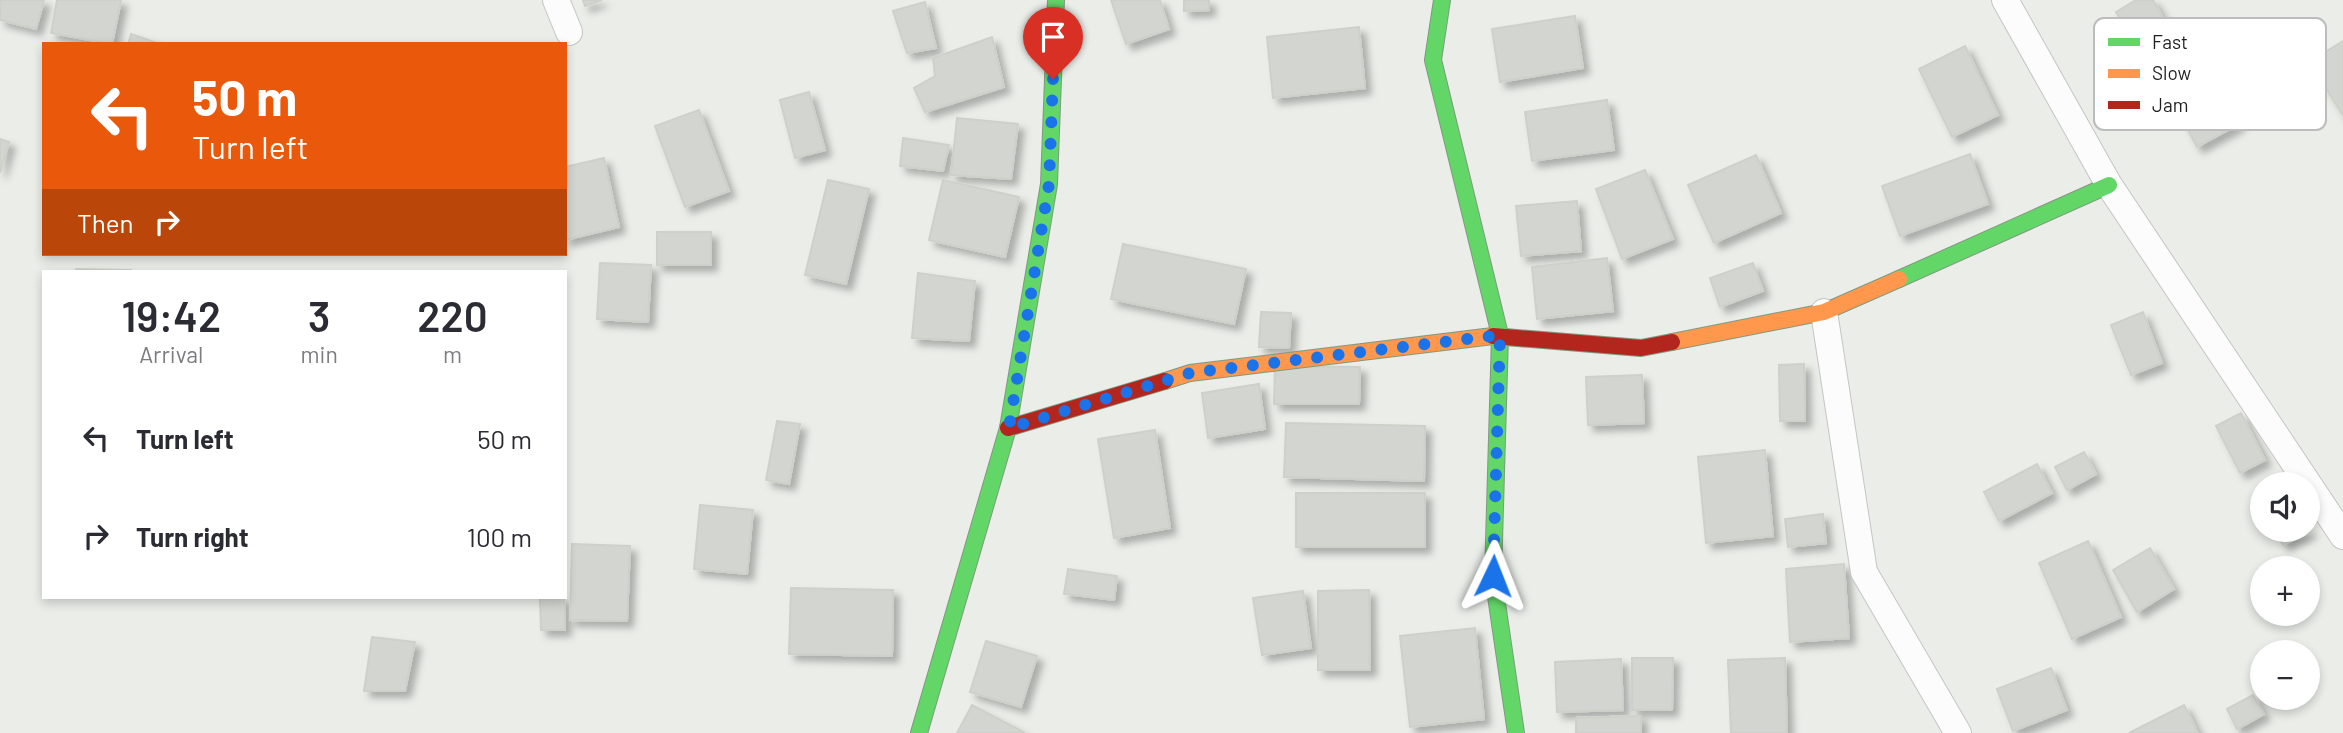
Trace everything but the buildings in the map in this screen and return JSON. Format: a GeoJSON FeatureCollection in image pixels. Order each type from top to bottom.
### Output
{"type":"FeatureCollection","features":[{"type":"Feature","properties":{"kind":"street"},"geometry":{"type":"LineString","coordinates":[[556,0],[569,32]]}},
{"type":"Feature","properties":{"kind":"street"},"geometry":{"type":"LineString","coordinates":[[919,733],[1009,428],[1049,184],[1056,0]]}},
{"type":"Feature","properties":{"kind":"street"},"geometry":{"type":"LineString","coordinates":[[1442,0],[1433,60],[1500,335],[1493,576],[1517,733]]}},
{"type":"Feature","properties":{"kind":"street"},"geometry":{"type":"LineString","coordinates":[[2006,0],[2109,185],[2343,536]]}},
{"type":"Feature","properties":{"kind":"street"},"geometry":{"type":"LineString","coordinates":[[1009,428],[1190,373],[1500,335],[1642,348],[1824,312],[2109,185]]}},
{"type":"Feature","properties":{"kind":"street"},"geometry":{"type":"LineString","coordinates":[[1824,312],[1864,572],[1958,733]]}},
{"type":"Feature","properties":{"kind":"traffic: fast"},"geometry":{"type":"LineString","coordinates":[[919,733],[1008,428],[1049,184],[1056,0]]}},
{"type":"Feature","properties":{"kind":"traffic: fast"},"geometry":{"type":"LineString","coordinates":[[1442,0],[1433,60],[1500,335],[1493,576],[1516,733]]}},
{"type":"Feature","properties":{"kind":"traffic: fast"},"geometry":{"type":"LineString","coordinates":[[1899,279],[2109,185]]}},
{"type":"Feature","properties":{"kind":"traffic: slow"},"geometry":{"type":"LineString","coordinates":[[1672,342],[1824,312],[1899,279]]}},
{"type":"Feature","properties":{"kind":"traffic: slow"},"geometry":{"type":"LineString","coordinates":[[1165,381],[1190,373],[1493,336]]}},
{"type":"Feature","properties":{"kind":"traffic: jam"},"geometry":{"type":"LineString","coordinates":[[1493,336],[1641,348],[1672,342]]}},
{"type":"Feature","properties":{"kind":"traffic: jam"},"geometry":{"type":"LineString","coordinates":[[1008,428],[1165,381]]}},
{"type":"Feature","properties":{"kind":"route"},"geometry":{"type":"LineString","coordinates":[[1053,79],[1049,184],[1009,428],[1190,373],[1500,335],[1493,576]]}}]}
